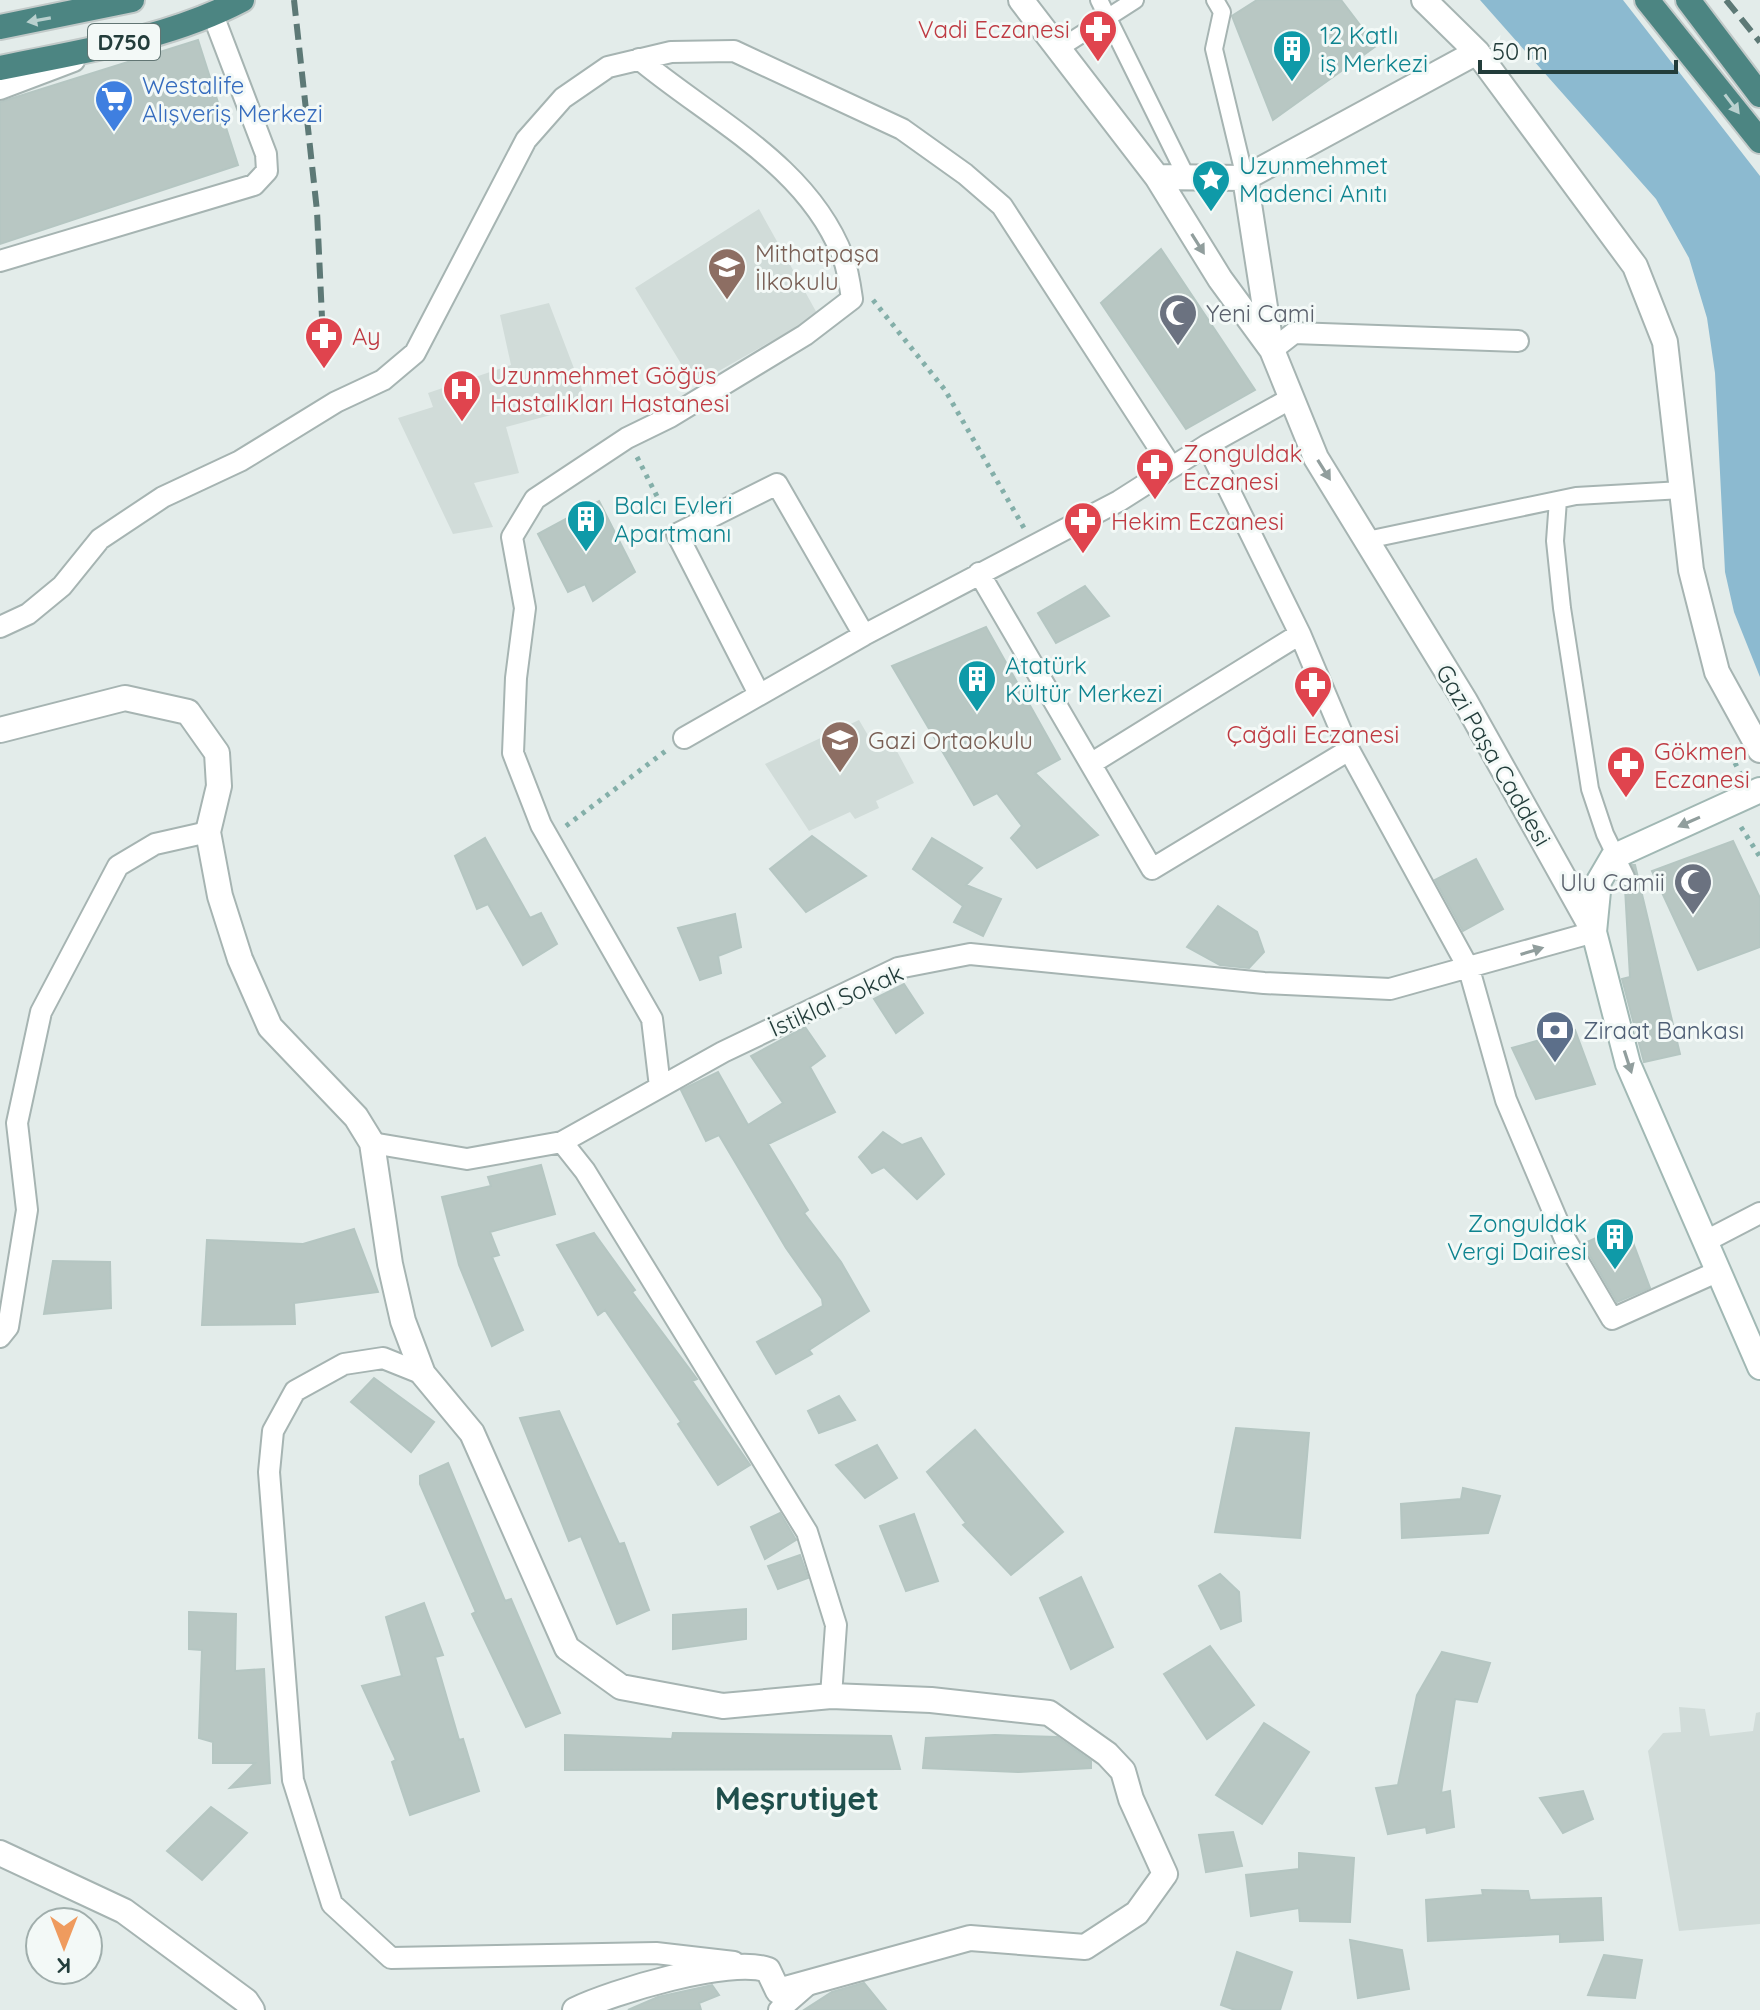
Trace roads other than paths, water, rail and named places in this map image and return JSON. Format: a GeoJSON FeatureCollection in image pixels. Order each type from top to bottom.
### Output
{"type":"FeatureCollection","features":[{"type":"Feature","properties":{"kind":"highway","name":"D750"},"geometry":{"type":"LineString","coordinates":[[0,27],[132,0]]}},
{"type":"Feature","properties":{"kind":"highway","name":"D750"},"geometry":{"type":"LineString","coordinates":[[0,68],[127,42],[213,15],[242,0]]}},
{"type":"Feature","properties":{"kind":"highway"},"geometry":{"type":"LineString","coordinates":[[1647,0],[1760,141]]}},
{"type":"Feature","properties":{"kind":"highway"},"geometry":{"type":"LineString","coordinates":[[1688,0],[1760,95]]}},
{"type":"Feature","properties":{"kind":"street","name":"Gazi Paşa Caddesi"},"geometry":{"type":"LineString","coordinates":[[1021,0],[1157,177],[1220,279],[1272,350],[1316,458],[1465,701],[1594,932],[1628,1064],[1760,1367]]}},
{"type":"Feature","properties":{"kind":"street"},"geometry":{"type":"LineString","coordinates":[[1099,0],[1187,178]]}},
{"type":"Feature","properties":{"kind":"street"},"geometry":{"type":"LineString","coordinates":[[1057,50],[1135,0]]}},
{"type":"Feature","properties":{"kind":"street"},"geometry":{"type":"LineString","coordinates":[[1215,0],[1222,12],[1214,49],[1245,178],[1272,350],[1294,333],[1518,341]]}},
{"type":"Feature","properties":{"kind":"street"},"geometry":{"type":"LineString","coordinates":[[1424,0],[1477,52],[1635,266],[1665,342],[1691,570],[1717,672],[1760,750]]}},
{"type":"Feature","properties":{"kind":"street"},"geometry":{"type":"LineString","coordinates":[[0,261],[254,185],[267,171],[266,154],[213,15]]}},
{"type":"Feature","properties":{"kind":"street"},"geometry":{"type":"LineString","coordinates":[[0,89],[127,42]]}},
{"type":"Feature","properties":{"kind":"street"},"geometry":{"type":"LineString","coordinates":[[0,627],[28,614],[62,586],[100,539],[112,530],[163,497],[240,461],[336,402],[383,380],[415,353],[526,140],[563,98],[608,67],[671,52],[734,51],[902,129],[965,174],[1002,206],[1170,465]]}},
{"type":"Feature","properties":{"kind":"street"},"geometry":{"type":"LineString","coordinates":[[1157,177],[1245,178],[1477,52]]}},
{"type":"Feature","properties":{"kind":"street"},"geometry":{"type":"LineString","coordinates":[[639,59],[750,142],[795,180],[833,235],[844,259],[852,299],[805,335],[670,417],[627,438],[535,499],[512,537],[525,608],[516,678],[513,753],[549,839],[652,1019],[660,1087]]}},
{"type":"Feature","properties":{"kind":"street"},"geometry":{"type":"LineString","coordinates":[[684,738],[864,635],[1119,501],[1170,465],[1290,399]]}},
{"type":"Feature","properties":{"kind":"street"},"geometry":{"type":"LineString","coordinates":[[1207,445],[1300,634],[1349,750],[1469,969],[1506,1100],[1565,1239],[1612,1319],[1719,1271]]}},
{"type":"Feature","properties":{"kind":"street"},"geometry":{"type":"LineString","coordinates":[[759,694],[677,534],[777,484],[864,635]]}},
{"type":"Feature","properties":{"kind":"street"},"geometry":{"type":"LineString","coordinates":[[1367,540],[1558,500],[1682,490]]}},
{"type":"Feature","properties":{"kind":"street"},"geometry":{"type":"LineString","coordinates":[[1558,500],[1555,541],[1562,608],[1590,789],[1621,866]]}},
{"type":"Feature","properties":{"kind":"street"},"geometry":{"type":"LineString","coordinates":[[979,573],[1152,869],[1349,750]]}},
{"type":"Feature","properties":{"kind":"street"},"geometry":{"type":"LineString","coordinates":[[1092,763],[1300,634]]}},
{"type":"Feature","properties":{"kind":"street"},"geometry":{"type":"LineString","coordinates":[[0,730],[125,698],[188,712],[217,753],[219,786],[208,832],[224,909],[240,959],[270,1027],[356,1117],[372,1143],[390,1264],[403,1321],[423,1374],[472,1433],[567,1648],[621,1687],[723,1706],[831,1696],[931,1700],[1049,1713],[1107,1754],[1123,1771],[1131,1799],[1165,1874],[1137,1913],[1085,1947],[970,1938],[816,1978],[778,1991],[768,1970],[752,1964],[656,1953],[391,1958],[332,1904],[293,1780],[269,1472],[273,1431],[295,1391],[344,1364],[383,1358],[423,1374]]}},
{"type":"Feature","properties":{"kind":"street"},"geometry":{"type":"LineString","coordinates":[[1594,932],[1599,881],[1760,790]]}},
{"type":"Feature","properties":{"kind":"street"},"geometry":{"type":"LineString","coordinates":[[0,1337],[8,1327],[27,1210],[17,1123],[41,1012],[118,866],[155,844],[208,832]]}},
{"type":"Feature","properties":{"kind":"street","name":"İstiklal Sokak"},"geometry":{"type":"LineString","coordinates":[[372,1143],[467,1159],[562,1142],[723,1052],[898,968],[970,954],[1264,983],[1390,989],[1594,932]]}},
{"type":"Feature","properties":{"kind":"street"},"geometry":{"type":"LineString","coordinates":[[562,1142],[585,1171],[807,1532],[836,1625],[831,1696]]}},
{"type":"Feature","properties":{"kind":"street"},"geometry":{"type":"LineString","coordinates":[[1706,1241],[1760,1213]]}},
{"type":"Feature","properties":{"kind":"street"},"geometry":{"type":"LineString","coordinates":[[0,1853],[124,1911],[246,2001],[252,2010]]}},
{"type":"Feature","properties":{"kind":"street"},"geometry":{"type":"LineString","coordinates":[[575,2010],[593,2001],[704,1971],[752,1964]]}},
{"type":"Feature","properties":{"kind":"street"},"geometry":{"type":"LineString","coordinates":[[779,2010],[816,1978]]}},
{"type":"Feature","properties":{"kind":"water"},"geometry":{"type":"Polygon","coordinates":[[[1480,0],[1623,0],[1760,176],[1760,677],[1734,612],[1725,572],[1715,373],[1707,318],[1689,258],[1656,199],[1480,0]]]}},
{"type":"Feature","properties":{"kind":"railway"},"geometry":{"type":"LineString","coordinates":[[294,0],[317,211],[323,339]]}},
{"type":"Feature","properties":{"kind":"railway"},"geometry":{"type":"LineString","coordinates":[[1726,0],[1760,42]]}},
{"type":"Feature","properties":{"kind":"place","name":"Vadi Eczanesi"},"geometry":{"type":"Point","coordinates":[1098,63]}},
{"type":"Feature","properties":{"kind":"place","name":"12 Katlı iş Merkezi"},"geometry":{"type":"Point","coordinates":[1292,83]}},
{"type":"Feature","properties":{"kind":"place","name":"Westalife Alışveriş Merkezi"},"geometry":{"type":"Point","coordinates":[114,133]}},
{"type":"Feature","properties":{"kind":"place","name":"Uzunmehmet Madenci Anıtı"},"geometry":{"type":"Point","coordinates":[1211,213]}},
{"type":"Feature","properties":{"kind":"place","name":"Mithatpaşa İlkokulu"},"geometry":{"type":"Point","coordinates":[727,301]}},
{"type":"Feature","properties":{"kind":"place","name":"Yeni Cami"},"geometry":{"type":"Point","coordinates":[1178,347]}},
{"type":"Feature","properties":{"kind":"place","name":"Ay"},"geometry":{"type":"Point","coordinates":[324,370]}},
{"type":"Feature","properties":{"kind":"place","name":"Uzunmehmet Göğüs Hastalıkları Hastanesi"},"geometry":{"type":"Point","coordinates":[462,423]}},
{"type":"Feature","properties":{"kind":"place","name":"Zonguldak Eczanesi"},"geometry":{"type":"Point","coordinates":[1155,501]}},
{"type":"Feature","properties":{"kind":"place","name":"Balcı Evleri Apartmanı"},"geometry":{"type":"Point","coordinates":[586,553]}},
{"type":"Feature","properties":{"kind":"place","name":"Hekim Eczanesi"},"geometry":{"type":"Point","coordinates":[1083,555]}},
{"type":"Feature","properties":{"kind":"place","name":"Atatürk Kültür Merkezi"},"geometry":{"type":"Point","coordinates":[977,713]}},
{"type":"Feature","properties":{"kind":"place","name":"Çağali Eczanesi"},"geometry":{"type":"Point","coordinates":[1313,719]}},
{"type":"Feature","properties":{"kind":"place","name":"Gazi Ortaokulu"},"geometry":{"type":"Point","coordinates":[840,774]}},
{"type":"Feature","properties":{"kind":"place","name":"Gökmen Eczanesi"},"geometry":{"type":"Point","coordinates":[1626,799]}},
{"type":"Feature","properties":{"kind":"place","name":"Ulu Camii"},"geometry":{"type":"Point","coordinates":[1693,916]}},
{"type":"Feature","properties":{"kind":"place","name":"Ziraat Bankası"},"geometry":{"type":"Point","coordinates":[1555,1064]}},
{"type":"Feature","properties":{"kind":"place","name":"Zonguldak Vergi Dairesi"},"geometry":{"type":"Point","coordinates":[1615,1271]}},
{"type":"Feature","properties":{"kind":"district","name":"Meşrutiyet"},"geometry":{"type":"Point","coordinates":[797,1798]}}]}
